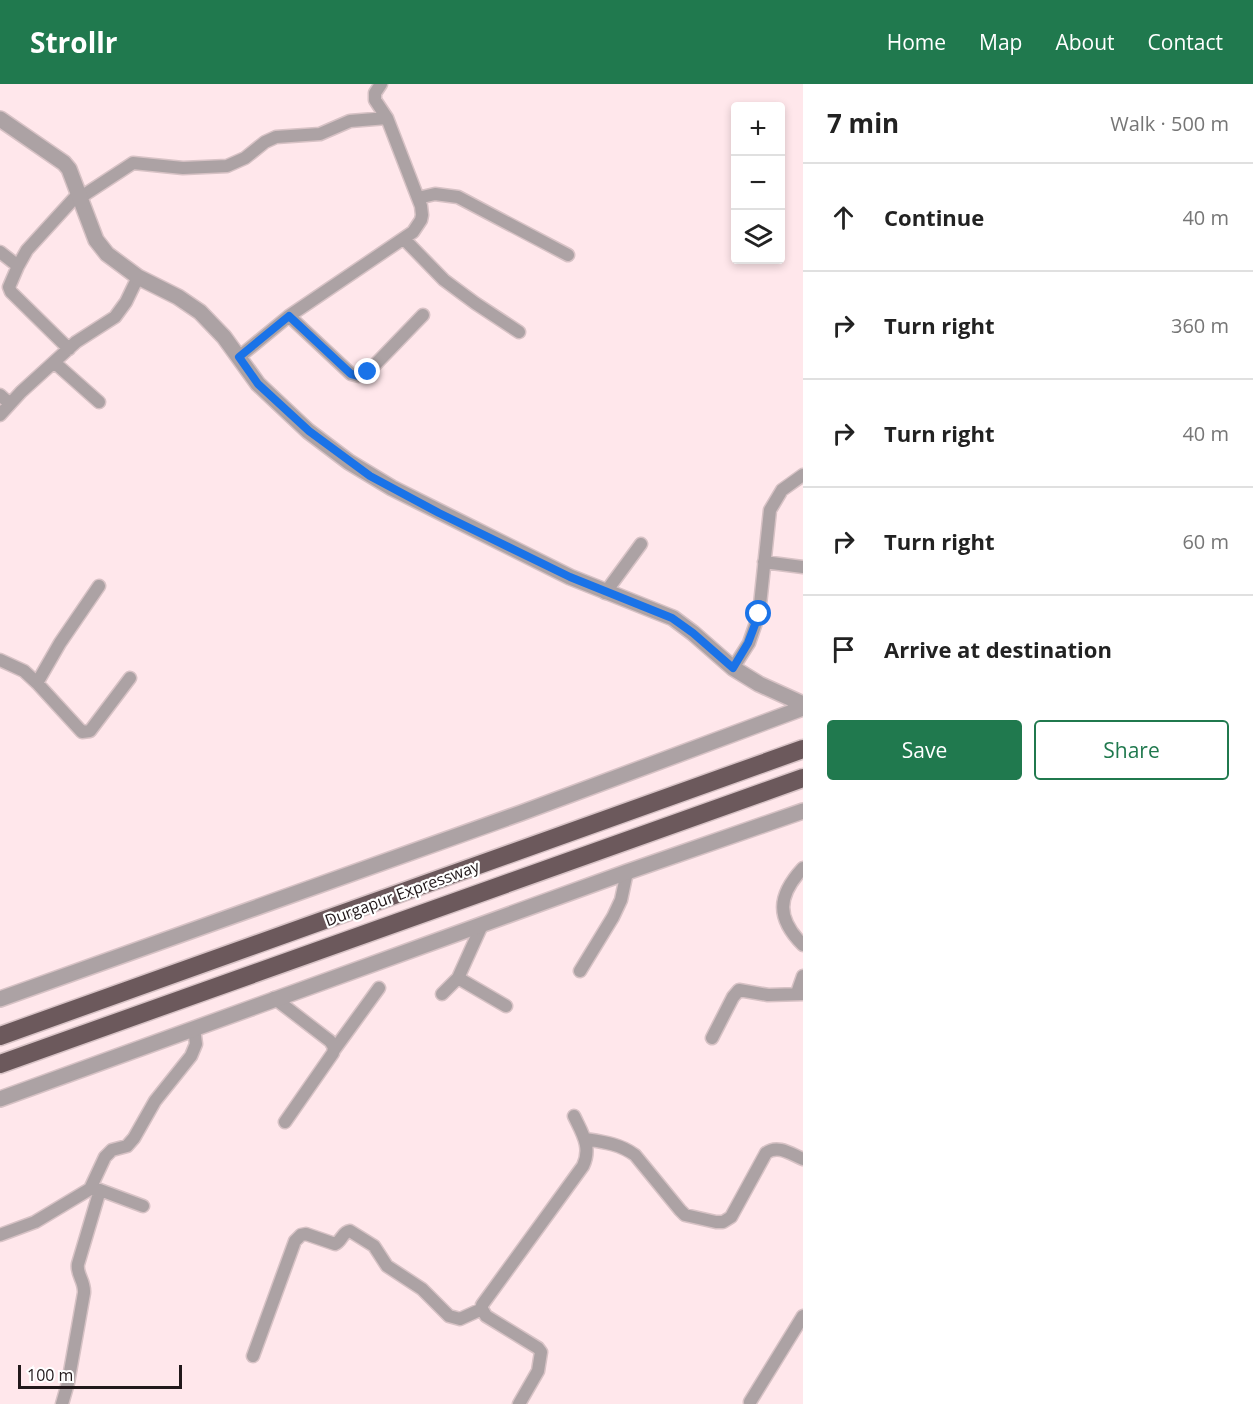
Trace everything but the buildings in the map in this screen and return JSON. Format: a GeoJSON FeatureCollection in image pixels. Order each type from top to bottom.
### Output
{"type":"FeatureCollection","features":[{"type":"Feature","properties":{"kind":"highway","name":"Durgapur Expressway"},"geometry":{"type":"LineString","coordinates":[[0,1036],[803,749]]}},
{"type":"Feature","properties":{"kind":"highway","name":"Durgapur Expressway"},"geometry":{"type":"LineString","coordinates":[[0,1064],[803,778]]}},
{"type":"Feature","properties":{"kind":"street"},"geometry":{"type":"LineString","coordinates":[[239,357],[289,316],[404,239],[418,226],[422,215],[418,198],[387,118],[375,97],[381,84]]}},
{"type":"Feature","properties":{"kind":"street"},"geometry":{"type":"LineString","coordinates":[[69,349],[9,290],[27,250],[80,195],[134,163],[183,168],[227,166],[245,158],[265,142],[276,137],[320,134],[350,121],[387,118]]}},
{"type":"Feature","properties":{"kind":"street"},"geometry":{"type":"LineString","coordinates":[[0,119],[64,163],[73,175],[96,240],[101,248],[138,277],[178,297],[200,312],[219,331],[258,384],[309,431],[370,476],[439,513],[605,593],[672,618],[733,668],[803,706]]}},
{"type":"Feature","properties":{"kind":"street"},"geometry":{"type":"LineString","coordinates":[[418,198],[442,194],[458,197],[568,255]]}},
{"type":"Feature","properties":{"kind":"street"},"geometry":{"type":"LineString","coordinates":[[404,239],[444,280],[519,332]]}},
{"type":"Feature","properties":{"kind":"street"},"geometry":{"type":"LineString","coordinates":[[0,252],[18,266]]}},
{"type":"Feature","properties":{"kind":"street"},"geometry":{"type":"LineString","coordinates":[[0,415],[82,337],[115,317],[126,302],[138,277]]}},
{"type":"Feature","properties":{"kind":"street"},"geometry":{"type":"LineString","coordinates":[[289,316],[351,374],[359,376],[368,372],[423,315]]}},
{"type":"Feature","properties":{"kind":"street"},"geometry":{"type":"LineString","coordinates":[[55,363],[99,402]]}},
{"type":"Feature","properties":{"kind":"street"},"geometry":{"type":"LineString","coordinates":[[0,395],[10,404]]}},
{"type":"Feature","properties":{"kind":"street"},"geometry":{"type":"LineString","coordinates":[[733,668],[748,643],[759,614],[768,520],[773,502],[782,490],[803,475]]}},
{"type":"Feature","properties":{"kind":"street"},"geometry":{"type":"LineString","coordinates":[[605,593],[641,544]]}},
{"type":"Feature","properties":{"kind":"street"},"geometry":{"type":"LineString","coordinates":[[764,562],[803,567]]}},
{"type":"Feature","properties":{"kind":"street"},"geometry":{"type":"LineString","coordinates":[[38,683],[60,643],[99,586]]}},
{"type":"Feature","properties":{"kind":"street"},"geometry":{"type":"LineString","coordinates":[[0,660],[24,672],[38,683],[79,730],[85,733],[90,730],[130,678]]}},
{"type":"Feature","properties":{"kind":"street"},"geometry":{"type":"LineString","coordinates":[[0,999],[521,813],[803,706]]}},
{"type":"Feature","properties":{"kind":"street"},"geometry":{"type":"LineString","coordinates":[[0,1099],[274,998],[803,811]]}},
{"type":"Feature","properties":{"kind":"street"},"geometry":{"type":"LineString","coordinates":[[803,868],[788,887],[782,909],[792,933],[803,945]]}},
{"type":"Feature","properties":{"kind":"street"},"geometry":{"type":"LineString","coordinates":[[580,971],[613,917],[621,900],[627,872]]}},
{"type":"Feature","properties":{"kind":"street"},"geometry":{"type":"LineString","coordinates":[[442,994],[458,978],[482,925]]}},
{"type":"Feature","properties":{"kind":"street"},"geometry":{"type":"LineString","coordinates":[[712,1038],[739,990],[768,995],[800,994],[803,976]]}},
{"type":"Feature","properties":{"kind":"street"},"geometry":{"type":"LineString","coordinates":[[458,978],[506,1006]]}},
{"type":"Feature","properties":{"kind":"street"},"geometry":{"type":"LineString","coordinates":[[285,1122],[379,988]]}},
{"type":"Feature","properties":{"kind":"street"},"geometry":{"type":"LineString","coordinates":[[274,998],[330,1041],[334,1050]]}},
{"type":"Feature","properties":{"kind":"street"},"geometry":{"type":"LineString","coordinates":[[62,1404],[68,1383],[85,1286],[78,1272],[78,1264],[95,1189],[105,1157],[112,1150],[127,1146],[134,1138],[156,1101],[194,1051],[196,1044],[194,1028]]}},
{"type":"Feature","properties":{"kind":"street"},"geometry":{"type":"LineString","coordinates":[[253,1356],[295,1240],[301,1235],[306,1234],[335,1244],[340,1241],[345,1232],[353,1232],[374,1246],[387,1266],[422,1289],[449,1316],[460,1319],[482,1309],[486,1297],[583,1166],[587,1157],[585,1139],[574,1116]]}},
{"type":"Feature","properties":{"kind":"street"},"geometry":{"type":"LineString","coordinates":[[585,1139],[612,1143],[626,1149],[635,1155],[680,1210],[693,1218],[716,1222],[723,1222],[731,1217],[766,1153],[780,1149],[803,1159]]}},
{"type":"Feature","properties":{"kind":"street"},"geometry":{"type":"LineString","coordinates":[[0,1235],[35,1222],[95,1189],[143,1206]]}},
{"type":"Feature","properties":{"kind":"street"},"geometry":{"type":"LineString","coordinates":[[482,1309],[486,1316],[541,1352],[534,1379],[519,1404]]}},
{"type":"Feature","properties":{"kind":"street"},"geometry":{"type":"LineString","coordinates":[[750,1402],[803,1316]]}},
{"type":"Feature","properties":{"kind":"route"},"geometry":{"type":"LineString","coordinates":[[368,372],[359,376],[351,374],[289,316],[239,357],[258,384],[309,431],[370,476],[439,513],[570,577],[672,618],[733,668],[748,643],[759,614]]}}]}
